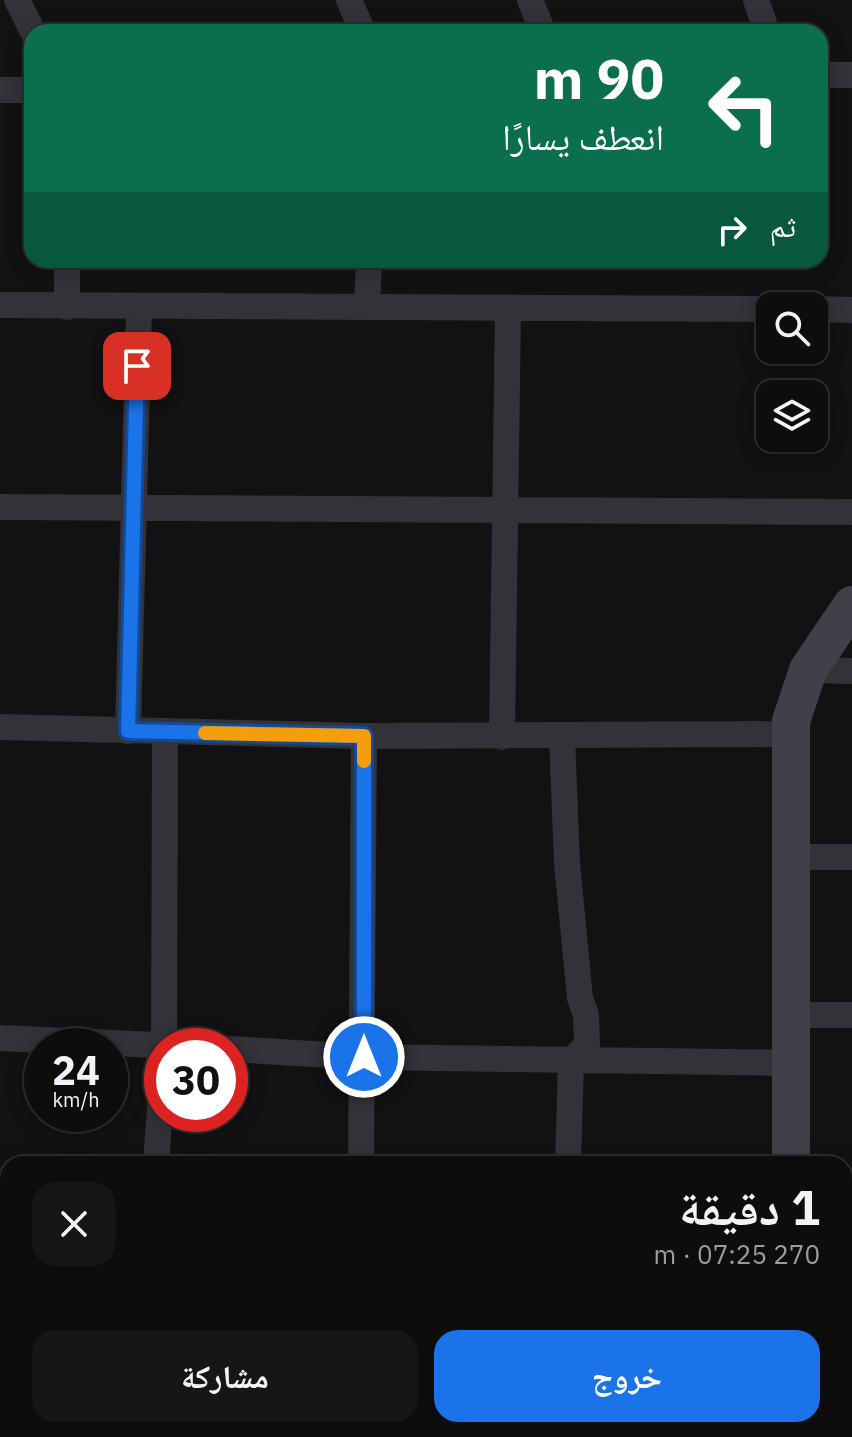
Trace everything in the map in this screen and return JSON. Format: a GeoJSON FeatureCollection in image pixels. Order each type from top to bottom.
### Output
{"type":"FeatureCollection","features":[{"type":"Feature","properties":{"kind":"street"},"geometry":{"type":"LineString","coordinates":[[17,0],[29,24]]}},
{"type":"Feature","properties":{"kind":"street"},"geometry":{"type":"LineString","coordinates":[[349,0],[360,24]]}},
{"type":"Feature","properties":{"kind":"street"},"geometry":{"type":"LineString","coordinates":[[530,0],[540,24]]}},
{"type":"Feature","properties":{"kind":"street"},"geometry":{"type":"LineString","coordinates":[[756,0],[764,24]]}},
{"type":"Feature","properties":{"kind":"street"},"geometry":{"type":"LineString","coordinates":[[828,75],[852,75]]}},
{"type":"Feature","properties":{"kind":"street"},"geometry":{"type":"LineString","coordinates":[[0,90],[24,90]]}},
{"type":"Feature","properties":{"kind":"street"},"geometry":{"type":"LineString","coordinates":[[67,268],[67,307]]}},
{"type":"Feature","properties":{"kind":"street"},"geometry":{"type":"LineString","coordinates":[[367,306],[369,268]]}},
{"type":"Feature","properties":{"kind":"street"},"geometry":{"type":"LineString","coordinates":[[0,305],[139,309],[367,306],[508,310],[756,309]]}},
{"type":"Feature","properties":{"kind":"street"},"geometry":{"type":"LineString","coordinates":[[128,731],[139,309]]}},
{"type":"Feature","properties":{"kind":"street"},"geometry":{"type":"LineString","coordinates":[[828,309],[852,310]]}},
{"type":"Feature","properties":{"kind":"street"},"geometry":{"type":"LineString","coordinates":[[502,737],[508,310]]}},
{"type":"Feature","properties":{"kind":"street"},"geometry":{"type":"LineString","coordinates":[[0,507],[852,512]]}},
{"type":"Feature","properties":{"kind":"street"},"geometry":{"type":"LineString","coordinates":[[791,1156],[790,734],[797,694],[808,670],[852,605]]}},
{"type":"Feature","properties":{"kind":"street"},"geometry":{"type":"LineString","coordinates":[[808,670],[852,671]]}},
{"type":"Feature","properties":{"kind":"street"},"geometry":{"type":"LineString","coordinates":[[0,727],[364,736],[790,734]]}},
{"type":"Feature","properties":{"kind":"street"},"geometry":{"type":"LineString","coordinates":[[164,1028],[165,732]]}},
{"type":"Feature","properties":{"kind":"street"},"geometry":{"type":"LineString","coordinates":[[361,1156],[364,736]]}},
{"type":"Feature","properties":{"kind":"street"},"geometry":{"type":"LineString","coordinates":[[562,737],[567,863],[587,1045],[571,1061],[568,1156]]}},
{"type":"Feature","properties":{"kind":"street"},"geometry":{"type":"LineString","coordinates":[[789,857],[852,857]]}},
{"type":"Feature","properties":{"kind":"street"},"geometry":{"type":"LineString","coordinates":[[793,1015],[852,1015]]}},
{"type":"Feature","properties":{"kind":"street"},"geometry":{"type":"LineString","coordinates":[[0,1038],[144,1045]]}},
{"type":"Feature","properties":{"kind":"street"},"geometry":{"type":"LineString","coordinates":[[248,1050],[364,1057],[793,1063]]}},
{"type":"Feature","properties":{"kind":"street"},"geometry":{"type":"LineString","coordinates":[[157,1156],[158,1132]]}},
{"type":"Feature","properties":{"kind":"slow traffic"},"geometry":{"type":"LineString","coordinates":[[205,733],[364,736],[364,761]]}},
{"type":"Feature","properties":{"kind":"route"},"geometry":{"type":"LineString","coordinates":[[137,366],[128,731],[364,736],[364,1057]]}}]}
